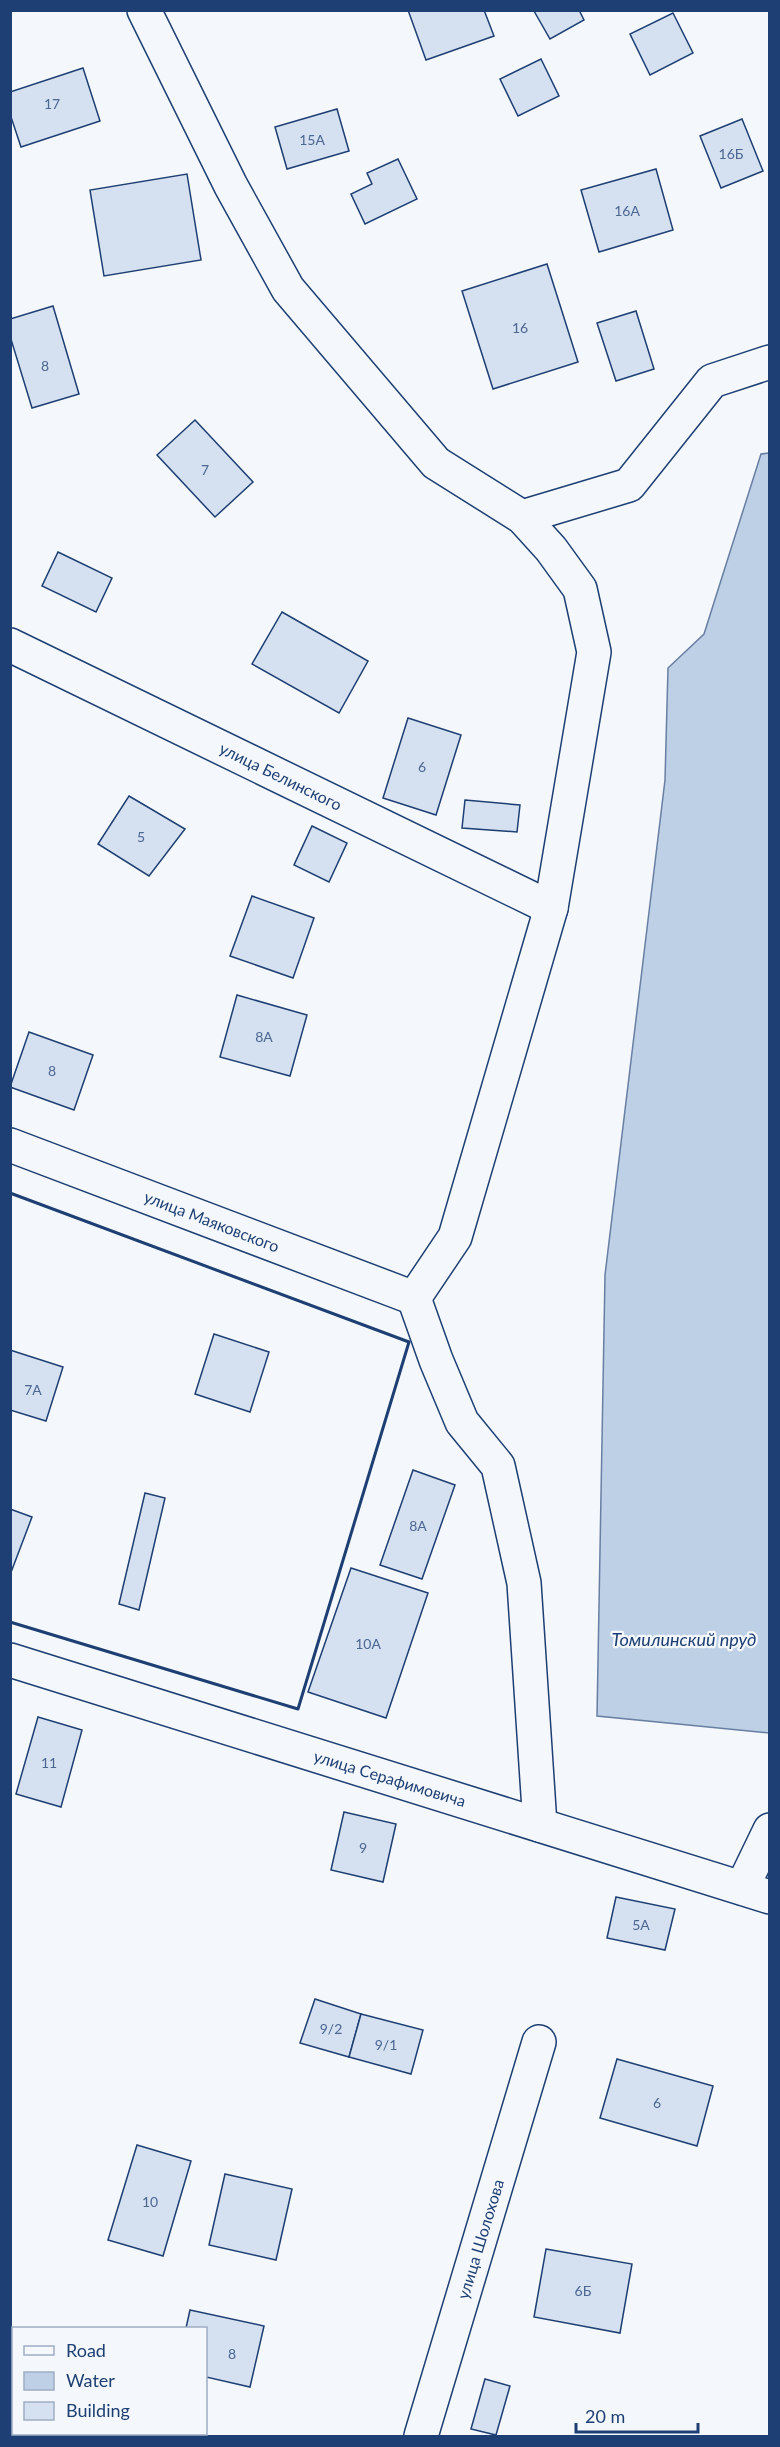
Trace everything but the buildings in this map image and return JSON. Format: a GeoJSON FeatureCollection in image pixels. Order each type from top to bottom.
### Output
{"type":"FeatureCollection","features":[{"type":"Feature","properties":{"kind":"street"},"geometry":{"type":"LineString","coordinates":[[144,10],[231,186],[288,288],[436,463],[522,517],[551,549],[580,589],[594,652],[551,908],[455,1237],[414,1298],[436,1360],[462,1422],[498,1466],[524,1583],[540,1825]]}},
{"type":"Feature","properties":{"kind":"street"},"geometry":{"type":"LineString","coordinates":[[522,517],[629,485],[712,381],[770,362]]}},
{"type":"Feature","properties":{"kind":"street","name":"улица Белинского"},"geometry":{"type":"LineString","coordinates":[[10,645],[551,908]]}},
{"type":"Feature","properties":{"kind":"street","name":"улица Маяковского"},"geometry":{"type":"LineString","coordinates":[[10,1145],[414,1298]]}},
{"type":"Feature","properties":{"kind":"street","name":"улица Серафимовича"},"geometry":{"type":"LineString","coordinates":[[10,1660],[756,1892]]}},
{"type":"Feature","properties":{"kind":"street"},"geometry":{"type":"LineString","coordinates":[[756,1892],[770,1830]]}},
{"type":"Feature","properties":{"kind":"street","name":"улица Шолохова"},"geometry":{"type":"LineString","coordinates":[[421,2436],[539,2042]]}},
{"type":"Feature","properties":{"kind":"water","name":"Томилинский пруд"},"geometry":{"type":"Polygon","coordinates":[[[770,453],[769,1733],[597,1716],[605,1275],[665,780],[668,668],[704,634],[761,454],[770,453]]]}},
{"type":"Feature","properties":{"kind":"wall"},"geometry":{"type":"LineString","coordinates":[[10,1193],[409,1342],[298,1709],[10,1622]]}}]}
